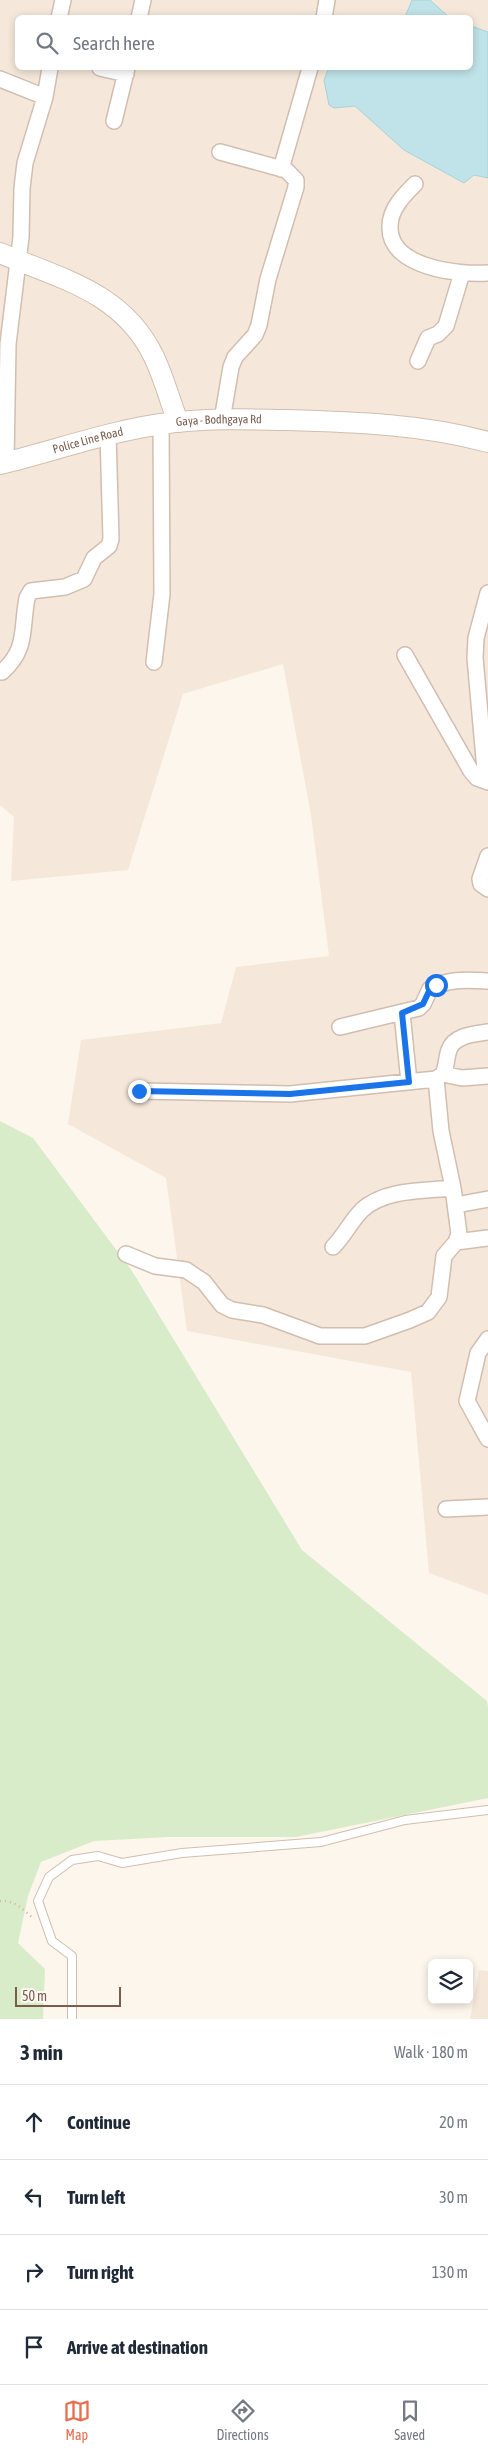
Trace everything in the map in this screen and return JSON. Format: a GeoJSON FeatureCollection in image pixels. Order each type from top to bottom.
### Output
{"type":"FeatureCollection","features":[{"type":"Feature","properties":{"kind":"street"},"geometry":{"type":"LineString","coordinates":[[60,15],[63,0]]}},
{"type":"Feature","properties":{"kind":"street"},"geometry":{"type":"LineString","coordinates":[[140,15],[143,0]]}},
{"type":"Feature","properties":{"kind":"street"},"geometry":{"type":"LineString","coordinates":[[324,15],[327,0]]}},
{"type":"Feature","properties":{"kind":"street"},"geometry":{"type":"LineString","coordinates":[[3,463],[8,344],[19,261],[25,163],[45,96],[50,70]]}},
{"type":"Feature","properties":{"kind":"street"},"geometry":{"type":"LineString","coordinates":[[114,121],[126,70]]}},
{"type":"Feature","properties":{"kind":"street"},"geometry":{"type":"LineString","coordinates":[[281,169],[309,70]]}},
{"type":"Feature","properties":{"kind":"street"},"geometry":{"type":"LineString","coordinates":[[0,79],[45,96]]}},
{"type":"Feature","properties":{"kind":"street"},"geometry":{"type":"LineString","coordinates":[[220,152],[281,169],[292,175],[296,180],[296,187],[268,279],[259,325],[255,335],[235,356],[231,367],[222,420]]}},
{"type":"Feature","properties":{"kind":"street"},"geometry":{"type":"LineString","coordinates":[[415,184],[403,197],[392,217],[390,226],[395,243],[419,263],[462,273],[488,273]]}},
{"type":"Feature","properties":{"kind":"street","name":"Gaya - Bodhgaya Rd"},"geometry":{"type":"LineString","coordinates":[[0,253],[90,291],[119,309],[140,333],[155,358],[170,423],[222,420],[352,422],[446,431],[488,442]]}},
{"type":"Feature","properties":{"kind":"street"},"geometry":{"type":"LineString","coordinates":[[418,361],[428,338],[438,334],[446,326],[462,273]]}},
{"type":"Feature","properties":{"kind":"street"},"geometry":{"type":"LineString","coordinates":[[154,662],[162,594],[170,423]]}},
{"type":"Feature","properties":{"kind":"street","name":"Police Line Road"},"geometry":{"type":"LineString","coordinates":[[3,463],[108,434],[170,423]]}},
{"type":"Feature","properties":{"kind":"street"},"geometry":{"type":"LineString","coordinates":[[2,672],[16,657],[21,647],[27,598],[31,591],[65,587],[84,579],[94,558],[109,546],[111,539],[108,434]]}},
{"type":"Feature","properties":{"kind":"street"},"geometry":{"type":"LineString","coordinates":[[405,655],[471,771],[477,778],[487,782],[475,658],[476,638],[488,593]]}},
{"type":"Feature","properties":{"kind":"street"},"geometry":{"type":"LineString","coordinates":[[488,856],[480,878],[481,884],[488,889]]}},
{"type":"Feature","properties":{"kind":"street"},"geometry":{"type":"LineString","coordinates":[[340,1027],[402,1013],[423,1004],[430,989],[436,985],[460,979],[488,981]]}},
{"type":"Feature","properties":{"kind":"street"},"geometry":{"type":"LineString","coordinates":[[402,1013],[409,1082]]}},
{"type":"Feature","properties":{"kind":"street"},"geometry":{"type":"LineString","coordinates":[[126,1254],[155,1266],[186,1270],[204,1282],[222,1305],[232,1310],[263,1315],[320,1336],[365,1336],[428,1312],[439,1296],[444,1256],[456,1242],[459,1234],[456,1205],[441,1131],[439,1076],[454,1042],[462,1037],[488,1032]]}},
{"type":"Feature","properties":{"kind":"street"},"geometry":{"type":"LineString","coordinates":[[139,1091],[290,1094],[409,1082],[439,1076],[462,1078],[488,1076]]}},
{"type":"Feature","properties":{"kind":"street"},"geometry":{"type":"LineString","coordinates":[[333,1248],[343,1238],[362,1211],[372,1203],[403,1194],[453,1188]]}},
{"type":"Feature","properties":{"kind":"street"},"geometry":{"type":"LineString","coordinates":[[456,1205],[488,1199]]}},
{"type":"Feature","properties":{"kind":"street"},"geometry":{"type":"LineString","coordinates":[[456,1242],[488,1240]]}},
{"type":"Feature","properties":{"kind":"street"},"geometry":{"type":"LineString","coordinates":[[488,1339],[478,1353],[467,1401],[488,1439]]}},
{"type":"Feature","properties":{"kind":"street"},"geometry":{"type":"LineString","coordinates":[[446,1509],[488,1507]]}},
{"type":"Feature","properties":{"kind":"lane"},"geometry":{"type":"LineString","coordinates":[[72,2019],[72,1956],[52,1941],[38,1901],[49,1878],[72,1860],[98,1856],[122,1863],[182,1852],[321,1842],[405,1820],[488,1810]]}},
{"type":"Feature","properties":{"kind":"path"},"geometry":{"type":"LineString","coordinates":[[0,1901],[9,1901],[16,1904],[49,1932]]}},
{"type":"Feature","properties":{"kind":"shaded area"},"geometry":{"type":"Polygon","coordinates":[[[0,0],[488,0],[488,1595],[429,1573],[411,1372],[187,1331],[166,1178],[68,1124],[81,1040],[221,1023],[236,967],[329,956],[311,815],[283,664],[183,694],[128,870],[11,881],[14,817],[0,805],[0,0]]]}},
{"type":"Feature","properties":{"kind":"shaded area"},"geometry":{"type":"Polygon","coordinates":[[[479,1970],[488,1971],[488,2019],[470,2019],[479,1970]]]}},
{"type":"Feature","properties":{"kind":"green space"},"geometry":{"type":"Polygon","coordinates":[[[0,1121],[33,1138],[132,1271],[302,1550],[487,1701],[488,1707],[488,1798],[296,1837],[168,1837],[94,1841],[41,1862],[28,1896],[18,1943],[45,1969],[43,2019],[0,2019],[0,1121]]]}},
{"type":"Feature","properties":{"kind":"water"},"geometry":{"type":"Polygon","coordinates":[[[412,0],[430,0],[447,15],[406,15],[412,0]]]}},
{"type":"Feature","properties":{"kind":"water"},"geometry":{"type":"Polygon","coordinates":[[[473,27],[488,32],[488,178],[474,175],[464,183],[404,150],[355,106],[334,108],[329,105],[324,80],[328,70],[473,70],[473,27]]]}},
{"type":"Feature","properties":{"kind":"route"},"geometry":{"type":"LineString","coordinates":[[139,1091],[290,1094],[409,1082],[402,1013],[419,1008],[430,989],[436,985]]}}]}
